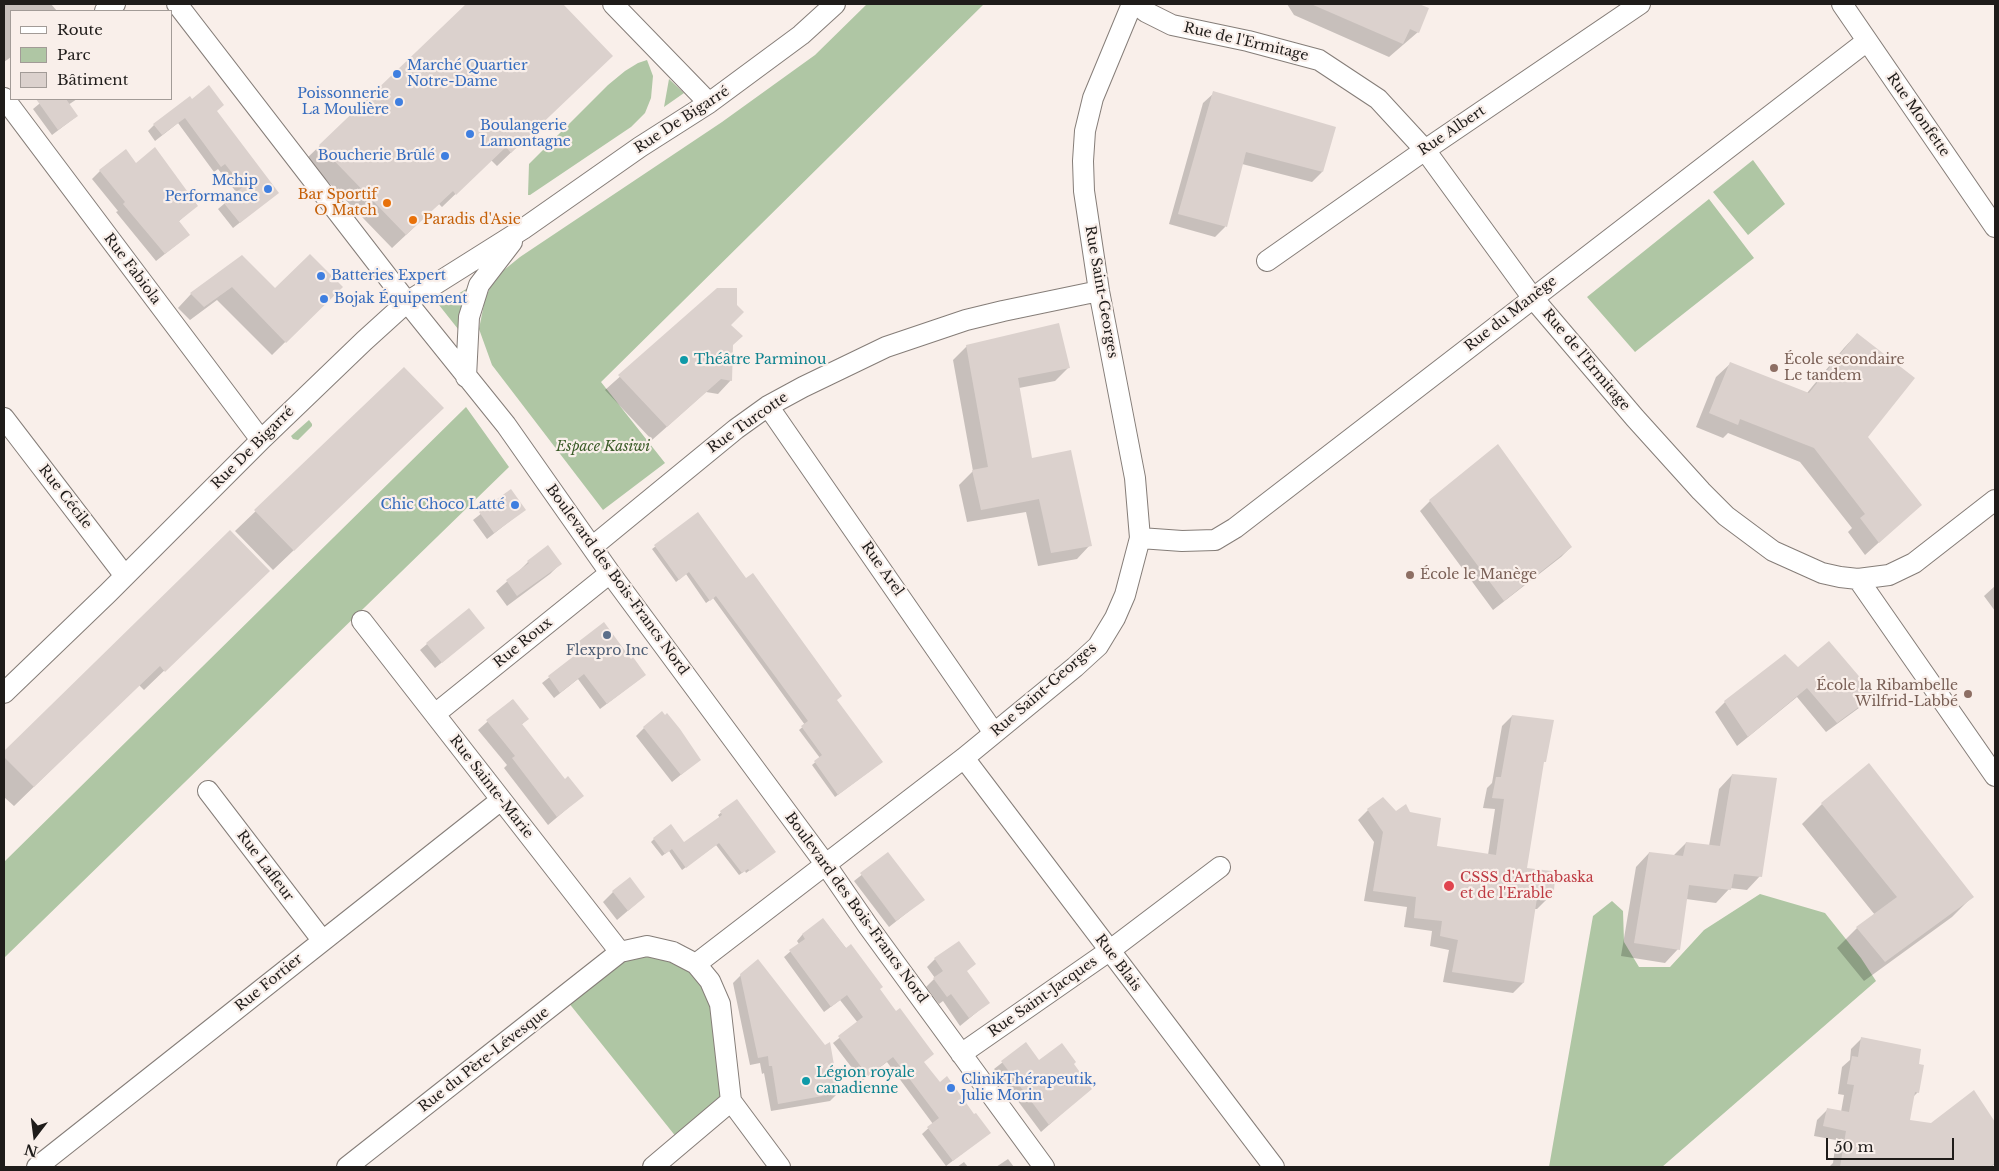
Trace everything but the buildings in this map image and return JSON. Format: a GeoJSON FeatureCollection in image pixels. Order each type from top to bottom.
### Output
{"type":"FeatureCollection","features":[{"type":"Feature","properties":{"kind":"street","name":"Boulevard des Bois-Francs Nord"},"geometry":{"type":"LineString","coordinates":[[177,4],[407,302],[506,425],[610,573],[826,865],[1044,1167]]}},
{"type":"Feature","properties":{"kind":"street"},"geometry":{"type":"LineString","coordinates":[[613,4],[709,103]]}},
{"type":"Feature","properties":{"kind":"street","name":"Rue De Bigarré"},"geometry":{"type":"LineString","coordinates":[[4,694],[261,440],[407,302],[523,229],[640,147],[709,103],[794,41],[835,4]]}},
{"type":"Feature","properties":{"kind":"street","name":"Rue de l'Ermitage"},"geometry":{"type":"LineString","coordinates":[[1134,4],[1172,25],[1258,43],[1319,60],[1378,99],[1425,150],[1532,297],[1669,458],[1726,516],[1773,551],[1822,573],[1858,579],[1889,575],[1914,564],[1995,500]]}},
{"type":"Feature","properties":{"kind":"street","name":"Rue Saint-Georges"},"geometry":{"type":"LineString","coordinates":[[696,964],[964,758],[1075,667],[1098,646],[1126,595],[1140,538],[1135,478],[1099,291],[1084,191],[1083,162],[1085,131],[1093,98],[1134,4]]}},
{"type":"Feature","properties":{"kind":"street","name":"Rue Albert"},"geometry":{"type":"LineString","coordinates":[[1267,261],[1425,150],[1640,4]]}},
{"type":"Feature","properties":{"kind":"street","name":"Rue Monfette"},"geometry":{"type":"LineString","coordinates":[[1842,4],[1995,227]]}},
{"type":"Feature","properties":{"kind":"street","name":"Rue du Manège"},"geometry":{"type":"LineString","coordinates":[[1140,538],[1182,541],[1215,540],[1242,522],[1867,41]]}},
{"type":"Feature","properties":{"kind":"street","name":"Rue Fabiola"},"geometry":{"type":"LineString","coordinates":[[4,98],[261,440]]}},
{"type":"Feature","properties":{"kind":"street","name":"Rue De Bigarré"},"geometry":{"type":"LineString","coordinates":[[466,377],[469,317],[479,286],[523,229]]}},
{"type":"Feature","properties":{"kind":"street","name":"Rue Turcotte"},"geometry":{"type":"LineString","coordinates":[[592,546],[711,448],[768,406],[803,387],[886,347],[966,320],[1099,291]]}},
{"type":"Feature","properties":{"kind":"street","name":"Rue Arel"},"geometry":{"type":"LineString","coordinates":[[768,406],[994,733]]}},
{"type":"Feature","properties":{"kind":"street","name":"Rue Cécile"},"geometry":{"type":"LineString","coordinates":[[4,418],[125,576]]}},
{"type":"Feature","properties":{"kind":"street","name":"Rue Roux"},"geometry":{"type":"LineString","coordinates":[[435,714],[610,573]]}},
{"type":"Feature","properties":{"kind":"street"},"geometry":{"type":"LineString","coordinates":[[1858,579],[1995,776]]}},
{"type":"Feature","properties":{"kind":"street","name":"Rue Sainte-Marie"},"geometry":{"type":"LineString","coordinates":[[362,622],[620,952]]}},
{"type":"Feature","properties":{"kind":"street","name":"Rue Blais"},"geometry":{"type":"LineString","coordinates":[[964,758],[1274,1167]]}},
{"type":"Feature","properties":{"kind":"street","name":"Rue Lafleur"},"geometry":{"type":"LineString","coordinates":[[208,791],[322,940]]}},
{"type":"Feature","properties":{"kind":"street","name":"Rue Fortier"},"geometry":{"type":"LineString","coordinates":[[37,1167],[501,800]]}},
{"type":"Feature","properties":{"kind":"street","name":"Rue Saint-Jacques"},"geometry":{"type":"LineString","coordinates":[[961,1054],[1109,951],[1220,867]]}},
{"type":"Feature","properties":{"kind":"street"},"geometry":{"type":"LineString","coordinates":[[620,952],[647,946],[673,952],[696,964],[710,982],[720,1004],[731,1101],[780,1167]]}},
{"type":"Feature","properties":{"kind":"street","name":"Rue du Père-Lévesque"},"geometry":{"type":"LineString","coordinates":[[347,1167],[620,952]]}},
{"type":"Feature","properties":{"kind":"street"},"geometry":{"type":"LineString","coordinates":[[653,1167],[731,1101]]}},
{"type":"Feature","properties":{"kind":"green space","name":"Espace Kasiwi"},"geometry":{"type":"Polygon","coordinates":[[[867,4],[984,4],[601,382],[665,463],[603,510],[492,365],[479,329],[485,299],[490,288],[504,270],[520,257],[722,122],[815,55],[867,4]]]}},
{"type":"Feature","properties":{"kind":"green space"},"geometry":{"type":"Polygon","coordinates":[[[647,60],[653,76],[651,98],[645,113],[631,127],[528,195],[529,164],[608,85],[625,71],[647,60]]]}},
{"type":"Feature","properties":{"kind":"green space"},"geometry":{"type":"Polygon","coordinates":[[[669,79],[684,93],[664,107],[669,79]]]}},
{"type":"Feature","properties":{"kind":"green space"},"geometry":{"type":"Polygon","coordinates":[[[1753,160],[1785,204],[1748,235],[1713,192],[1753,160]]]}},
{"type":"Feature","properties":{"kind":"green space"},"geometry":{"type":"Polygon","coordinates":[[[1709,199],[1754,258],[1635,352],[1587,297],[1709,199]]]}},
{"type":"Feature","properties":{"kind":"green space"},"geometry":{"type":"Polygon","coordinates":[[[468,288],[461,307],[458,329],[439,305],[468,288]]]}},
{"type":"Feature","properties":{"kind":"green space"},"geometry":{"type":"Polygon","coordinates":[[[466,407],[509,467],[4,958],[4,862],[466,407]]]}},
{"type":"Feature","properties":{"kind":"green space"},"geometry":{"type":"Polygon","coordinates":[[[309,420],[312,426],[298,440],[293,439],[291,436],[309,420]]]}},
{"type":"Feature","properties":{"kind":"green space"},"geometry":{"type":"Polygon","coordinates":[[[1760,894],[1825,913],[1861,958],[1876,981],[1662,1167],[1549,1167],[1593,916],[1612,901],[1623,911],[1624,942],[1639,967],[1670,967],[1704,930],[1760,894]]]}},
{"type":"Feature","properties":{"kind":"green space"},"geometry":{"type":"Polygon","coordinates":[[[647,946],[710,981],[731,1101],[681,1143],[564,997],[647,946]]]}},
{"type":"Feature","properties":{"kind":"place","name":"Marché Quartier Notre-Dame"},"geometry":{"type":"Point","coordinates":[397,74]}},
{"type":"Feature","properties":{"kind":"place","name":"Poissonnerie La Moulière"},"geometry":{"type":"Point","coordinates":[399,102]}},
{"type":"Feature","properties":{"kind":"place","name":"Boulangerie Lamontagne"},"geometry":{"type":"Point","coordinates":[470,134]}},
{"type":"Feature","properties":{"kind":"place","name":"Boucherie Brûlé"},"geometry":{"type":"Point","coordinates":[445,156]}},
{"type":"Feature","properties":{"kind":"place","name":"Mchip Performance"},"geometry":{"type":"Point","coordinates":[268,189]}},
{"type":"Feature","properties":{"kind":"place","name":"Bar Sportif O Match"},"geometry":{"type":"Point","coordinates":[387,203]}},
{"type":"Feature","properties":{"kind":"place","name":"Paradis d'Asie"},"geometry":{"type":"Point","coordinates":[413,220]}},
{"type":"Feature","properties":{"kind":"place","name":"Batteries Expert"},"geometry":{"type":"Point","coordinates":[321,276]}},
{"type":"Feature","properties":{"kind":"place","name":"Bojak Équipement"},"geometry":{"type":"Point","coordinates":[324,299]}},
{"type":"Feature","properties":{"kind":"place","name":"Théâtre Parminou"},"geometry":{"type":"Point","coordinates":[684,360]}},
{"type":"Feature","properties":{"kind":"place","name":"École secondaire Le tandem"},"geometry":{"type":"Point","coordinates":[1774,368]}},
{"type":"Feature","properties":{"kind":"place","name":"Chic Choco Latté"},"geometry":{"type":"Point","coordinates":[515,505]}},
{"type":"Feature","properties":{"kind":"place","name":"École le Manège"},"geometry":{"type":"Point","coordinates":[1410,575]}},
{"type":"Feature","properties":{"kind":"place","name":"Flexpro Inc"},"geometry":{"type":"Point","coordinates":[607,635]}},
{"type":"Feature","properties":{"kind":"place","name":"École la Ribambelle Wilfrid-Labbé"},"geometry":{"type":"Point","coordinates":[1968,694]}},
{"type":"Feature","properties":{"kind":"place","name":"CSSS d'Arthabaska et de l'Erable"},"geometry":{"type":"Point","coordinates":[1449,886]}},
{"type":"Feature","properties":{"kind":"place","name":"Légion royale canadienne"},"geometry":{"type":"Point","coordinates":[806,1081]}},
{"type":"Feature","properties":{"kind":"place","name":"ClinikThérapeutik, Julie Morin"},"geometry":{"type":"Point","coordinates":[951,1088]}}]}
